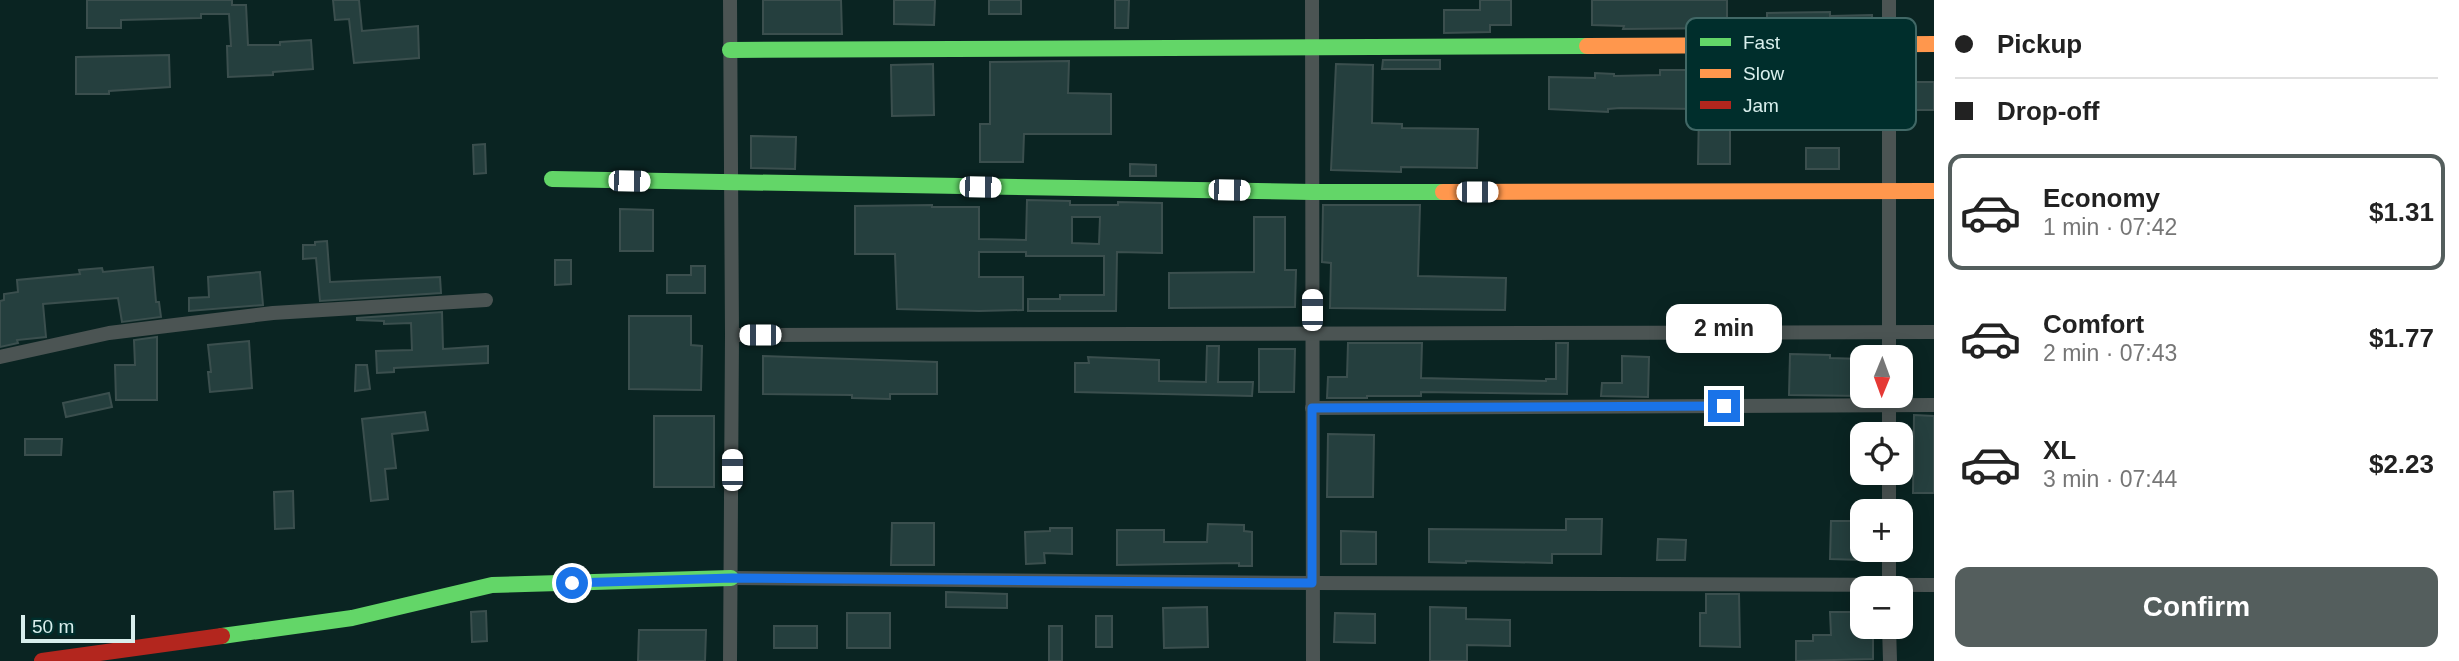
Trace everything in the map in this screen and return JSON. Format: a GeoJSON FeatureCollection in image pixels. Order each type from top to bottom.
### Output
{"type":"FeatureCollection","features":[{"type":"Feature","properties":{"kind":"street"},"geometry":{"type":"LineString","coordinates":[[730,0],[730,661]]}},
{"type":"Feature","properties":{"kind":"street"},"geometry":{"type":"LineString","coordinates":[[1312,0],[1313,661]]}},
{"type":"Feature","properties":{"kind":"street"},"geometry":{"type":"LineString","coordinates":[[1889,0],[1889,18]]}},
{"type":"Feature","properties":{"kind":"street"},"geometry":{"type":"LineString","coordinates":[[1916,44],[1934,44]]}},
{"type":"Feature","properties":{"kind":"street"},"geometry":{"type":"LineString","coordinates":[[730,50],[1686,45]]}},
{"type":"Feature","properties":{"kind":"street"},"geometry":{"type":"LineString","coordinates":[[1889,130],[1889,345]]}},
{"type":"Feature","properties":{"kind":"street"},"geometry":{"type":"LineString","coordinates":[[552,179],[1312,192],[1934,191]]}},
{"type":"Feature","properties":{"kind":"street"},"geometry":{"type":"LineString","coordinates":[[0,357],[109,333],[273,313],[486,300]]}},
{"type":"Feature","properties":{"kind":"street"},"geometry":{"type":"LineString","coordinates":[[732,335],[1934,332]]}},
{"type":"Feature","properties":{"kind":"street"},"geometry":{"type":"LineString","coordinates":[[1312,408],[1850,401]]}},
{"type":"Feature","properties":{"kind":"street"},"geometry":{"type":"LineString","coordinates":[[1913,403],[1934,405]]}},
{"type":"Feature","properties":{"kind":"street"},"geometry":{"type":"LineString","coordinates":[[42,661],[352,618],[492,585],[732,578],[1850,587]]}},
{"type":"Feature","properties":{"kind":"street"},"geometry":{"type":"LineString","coordinates":[[1913,586],[1934,585]]}},
{"type":"Feature","properties":{"kind":"street"},"geometry":{"type":"LineString","coordinates":[[1889,639],[1890,661]]}},
{"type":"Feature","properties":{"kind":"building"},"geometry":{"type":"Polygon","coordinates":[[[87,0],[232,0],[232,5],[246,5],[248,45],[280,45],[280,42],[311,40],[313,69],[273,72],[273,75],[228,77],[227,46],[231,46],[229,14],[201,14],[201,18],[121,20],[121,28],[87,28],[87,0]]]}},
{"type":"Feature","properties":{"kind":"building"},"geometry":{"type":"Polygon","coordinates":[[[333,0],[359,0],[362,31],[418,26],[419,58],[354,63],[349,19],[335,20],[333,0]]]}},
{"type":"Feature","properties":{"kind":"building"},"geometry":{"type":"Polygon","coordinates":[[[763,0],[841,0],[842,34],[763,34],[763,0]]]}},
{"type":"Feature","properties":{"kind":"building"},"geometry":{"type":"Polygon","coordinates":[[[894,0],[935,0],[934,25],[894,24],[894,0]]]}},
{"type":"Feature","properties":{"kind":"building"},"geometry":{"type":"Polygon","coordinates":[[[989,0],[1021,0],[1021,14],[989,14],[989,0]]]}},
{"type":"Feature","properties":{"kind":"building"},"geometry":{"type":"Polygon","coordinates":[[[1115,0],[1129,0],[1128,28],[1115,28],[1115,0]]]}},
{"type":"Feature","properties":{"kind":"building"},"geometry":{"type":"Polygon","coordinates":[[[1480,0],[1511,0],[1511,25],[1490,25],[1490,32],[1444,33],[1444,10],[1480,10],[1480,0]]]}},
{"type":"Feature","properties":{"kind":"building"},"geometry":{"type":"Polygon","coordinates":[[[1592,0],[1727,0],[1727,18],[1686,18],[1686,28],[1623,29],[1624,26],[1592,25],[1592,0]]]}},
{"type":"Feature","properties":{"kind":"building"},"geometry":{"type":"Polygon","coordinates":[[[1830,12],[1830,16],[1872,15],[1872,18],[1767,18],[1767,13],[1830,12]]]}},
{"type":"Feature","properties":{"kind":"building"},"geometry":{"type":"Polygon","coordinates":[[[169,55],[170,87],[109,91],[109,94],[76,94],[76,57],[169,55]]]}},
{"type":"Feature","properties":{"kind":"building"},"geometry":{"type":"Polygon","coordinates":[[[1383,60],[1440,60],[1440,69],[1382,69],[1383,60]]]}},
{"type":"Feature","properties":{"kind":"building"},"geometry":{"type":"Polygon","coordinates":[[[1069,61],[1068,93],[1111,94],[1111,134],[1024,134],[1023,162],[980,162],[980,124],[990,124],[990,62],[1069,61]]]}},
{"type":"Feature","properties":{"kind":"building"},"geometry":{"type":"Polygon","coordinates":[[[933,64],[934,115],[892,116],[891,65],[933,64]]]}},
{"type":"Feature","properties":{"kind":"building"},"geometry":{"type":"Polygon","coordinates":[[[1336,64],[1373,65],[1372,123],[1402,124],[1402,128],[1478,129],[1477,168],[1401,167],[1401,172],[1331,170],[1336,64]]]}},
{"type":"Feature","properties":{"kind":"building"},"geometry":{"type":"Polygon","coordinates":[[[1660,70],[1686,70],[1686,109],[1620,108],[1608,109],[1608,112],[1549,109],[1549,77],[1595,78],[1595,73],[1614,76],[1660,75],[1660,70]]]}},
{"type":"Feature","properties":{"kind":"building"},"geometry":{"type":"Polygon","coordinates":[[[1916,82],[1934,82],[1934,110],[1916,110],[1916,82]]]}},
{"type":"Feature","properties":{"kind":"building"},"geometry":{"type":"Polygon","coordinates":[[[1699,130],[1730,130],[1730,164],[1698,164],[1699,130]]]}},
{"type":"Feature","properties":{"kind":"building"},"geometry":{"type":"Polygon","coordinates":[[[751,136],[796,137],[795,169],[751,168],[751,136]]]}},
{"type":"Feature","properties":{"kind":"building"},"geometry":{"type":"Polygon","coordinates":[[[485,144],[486,173],[474,174],[473,145],[485,144]]]}},
{"type":"Feature","properties":{"kind":"building"},"geometry":{"type":"Polygon","coordinates":[[[1806,148],[1839,148],[1839,169],[1806,169],[1806,148]]]}},
{"type":"Feature","properties":{"kind":"building"},"geometry":{"type":"Polygon","coordinates":[[[1130,164],[1156,165],[1156,176],[1130,176],[1130,164]]]}},
{"type":"Feature","properties":{"kind":"building"},"geometry":{"type":"Polygon","coordinates":[[[1027,200],[1070,201],[1070,205],[1162,203],[1162,253],[1117,252],[1116,311],[1028,311],[1028,299],[1060,299],[1060,295],[1104,295],[1104,256],[1026,256],[1026,252],[979,252],[979,277],[1023,277],[1023,310],[897,309],[895,254],[855,254],[855,206],[979,207],[979,239],[1026,240],[1027,200]],[[1072,217],[1072,243],[1099,244],[1100,217],[1072,217]]]}},
{"type":"Feature","properties":{"kind":"building"},"geometry":{"type":"Polygon","coordinates":[[[1323,205],[1420,205],[1418,276],[1506,278],[1505,310],[1330,308],[1331,263],[1322,262],[1323,205]]]}},
{"type":"Feature","properties":{"kind":"building"},"geometry":{"type":"Polygon","coordinates":[[[620,209],[653,210],[653,251],[620,251],[620,209]]]}},
{"type":"Feature","properties":{"kind":"building"},"geometry":{"type":"Polygon","coordinates":[[[1254,217],[1285,217],[1285,270],[1296,270],[1295,307],[1169,308],[1169,273],[1254,272],[1254,217]]]}},
{"type":"Feature","properties":{"kind":"building"},"geometry":{"type":"Polygon","coordinates":[[[327,241],[330,282],[440,277],[441,293],[320,301],[316,258],[303,259],[303,245],[327,241]]]}},
{"type":"Feature","properties":{"kind":"building"},"geometry":{"type":"Polygon","coordinates":[[[555,260],[571,260],[571,284],[555,285],[555,260]]]}},
{"type":"Feature","properties":{"kind":"building"},"geometry":{"type":"Polygon","coordinates":[[[691,266],[705,266],[705,293],[667,293],[667,275],[691,275],[691,266]]]}},
{"type":"Feature","properties":{"kind":"building"},"geometry":{"type":"Polygon","coordinates":[[[153,267],[156,302],[159,302],[161,317],[122,322],[118,298],[43,304],[46,337],[17,340],[18,343],[0,347],[0,301],[4,300],[4,294],[18,292],[17,280],[80,274],[79,270],[102,268],[103,272],[153,267]]]}},
{"type":"Feature","properties":{"kind":"building"},"geometry":{"type":"Polygon","coordinates":[[[260,272],[263,305],[189,311],[189,298],[209,297],[208,277],[260,272]]]}},
{"type":"Feature","properties":{"kind":"building"},"geometry":{"type":"Polygon","coordinates":[[[442,312],[443,349],[488,346],[488,363],[394,368],[394,372],[377,373],[376,351],[412,350],[411,323],[384,324],[384,321],[357,318],[442,312]]]}},
{"type":"Feature","properties":{"kind":"building"},"geometry":{"type":"Polygon","coordinates":[[[629,316],[691,316],[691,345],[702,346],[701,390],[629,389],[629,316]]]}},
{"type":"Feature","properties":{"kind":"building"},"geometry":{"type":"Polygon","coordinates":[[[157,337],[157,400],[116,400],[115,365],[135,365],[134,340],[157,337]]]}},
{"type":"Feature","properties":{"kind":"building"},"geometry":{"type":"Polygon","coordinates":[[[249,341],[252,388],[210,392],[208,345],[249,341]]]}},
{"type":"Feature","properties":{"kind":"building"},"geometry":{"type":"Polygon","coordinates":[[[1348,343],[1422,343],[1421,378],[1546,381],[1556,379],[1556,343],[1568,343],[1567,394],[1421,392],[1421,396],[1327,398],[1328,377],[1347,377],[1348,343]]]}},
{"type":"Feature","properties":{"kind":"building"},"geometry":{"type":"Polygon","coordinates":[[[1207,346],[1219,346],[1218,382],[1253,382],[1252,396],[1075,392],[1075,363],[1089,363],[1088,357],[1159,360],[1159,381],[1206,382],[1207,346]]]}},
{"type":"Feature","properties":{"kind":"building"},"geometry":{"type":"Polygon","coordinates":[[[1259,349],[1295,349],[1294,392],[1259,392],[1259,349]]]}},
{"type":"Feature","properties":{"kind":"building"},"geometry":{"type":"Polygon","coordinates":[[[1790,354],[1850,359],[1850,396],[1789,395],[1790,354]]]}},
{"type":"Feature","properties":{"kind":"building"},"geometry":{"type":"Polygon","coordinates":[[[763,356],[937,362],[937,394],[890,394],[890,399],[852,398],[852,395],[763,394],[763,356]]]}},
{"type":"Feature","properties":{"kind":"building"},"geometry":{"type":"Polygon","coordinates":[[[1622,356],[1649,357],[1648,397],[1601,396],[1602,383],[1622,383],[1622,356]]]}},
{"type":"Feature","properties":{"kind":"building"},"geometry":{"type":"Polygon","coordinates":[[[356,365],[367,365],[370,389],[355,391],[356,365]]]}},
{"type":"Feature","properties":{"kind":"building"},"geometry":{"type":"Polygon","coordinates":[[[109,393],[112,407],[66,417],[63,403],[109,393]]]}},
{"type":"Feature","properties":{"kind":"building"},"geometry":{"type":"Polygon","coordinates":[[[425,412],[428,430],[392,434],[396,468],[385,469],[388,499],[371,501],[362,419],[425,412]]]}},
{"type":"Feature","properties":{"kind":"building"},"geometry":{"type":"Polygon","coordinates":[[[1914,415],[1934,416],[1934,493],[1913,493],[1914,415]]]}},
{"type":"Feature","properties":{"kind":"building"},"geometry":{"type":"Polygon","coordinates":[[[654,416],[714,416],[714,487],[654,487],[654,416]]]}},
{"type":"Feature","properties":{"kind":"building"},"geometry":{"type":"Polygon","coordinates":[[[1328,434],[1374,435],[1373,497],[1327,497],[1328,434]]]}},
{"type":"Feature","properties":{"kind":"building"},"geometry":{"type":"Polygon","coordinates":[[[25,439],[62,439],[61,455],[25,455],[25,439]]]}},
{"type":"Feature","properties":{"kind":"building"},"geometry":{"type":"Polygon","coordinates":[[[293,491],[294,528],[275,529],[274,492],[293,491]]]}},
{"type":"Feature","properties":{"kind":"building"},"geometry":{"type":"Polygon","coordinates":[[[1566,519],[1602,519],[1601,554],[1552,554],[1552,563],[1429,562],[1429,529],[1566,530],[1566,519]]]}},
{"type":"Feature","properties":{"kind":"building"},"geometry":{"type":"Polygon","coordinates":[[[1831,521],[1850,521],[1850,560],[1830,559],[1831,521]]]}},
{"type":"Feature","properties":{"kind":"building"},"geometry":{"type":"Polygon","coordinates":[[[892,523],[934,523],[934,565],[891,565],[892,523]]]}},
{"type":"Feature","properties":{"kind":"building"},"geometry":{"type":"Polygon","coordinates":[[[1208,524],[1244,525],[1244,531],[1252,532],[1252,566],[1239,566],[1239,563],[1117,565],[1117,530],[1164,530],[1164,542],[1207,542],[1208,524]]]}},
{"type":"Feature","properties":{"kind":"building"},"geometry":{"type":"Polygon","coordinates":[[[1050,528],[1072,528],[1072,554],[1044,553],[1045,563],[1026,564],[1025,532],[1050,531],[1050,528]]]}},
{"type":"Feature","properties":{"kind":"building"},"geometry":{"type":"Polygon","coordinates":[[[1341,531],[1376,532],[1376,564],[1341,564],[1341,531]]]}},
{"type":"Feature","properties":{"kind":"building"},"geometry":{"type":"Polygon","coordinates":[[[1658,539],[1686,540],[1685,560],[1657,560],[1658,539]]]}},
{"type":"Feature","properties":{"kind":"building"},"geometry":{"type":"Polygon","coordinates":[[[946,592],[1007,594],[1007,608],[946,607],[946,592]]]}},
{"type":"Feature","properties":{"kind":"building"},"geometry":{"type":"Polygon","coordinates":[[[1706,594],[1739,594],[1740,647],[1700,646],[1700,613],[1706,613],[1706,594]]]}},
{"type":"Feature","properties":{"kind":"building"},"geometry":{"type":"Polygon","coordinates":[[[1207,607],[1208,647],[1164,648],[1163,608],[1207,607]]]}},
{"type":"Feature","properties":{"kind":"building"},"geometry":{"type":"Polygon","coordinates":[[[1430,607],[1466,608],[1466,619],[1510,620],[1510,646],[1467,645],[1467,661],[1430,661],[1430,607]]]}},
{"type":"Feature","properties":{"kind":"building"},"geometry":{"type":"Polygon","coordinates":[[[486,611],[487,641],[472,642],[471,612],[486,611]]]}},
{"type":"Feature","properties":{"kind":"building"},"geometry":{"type":"Polygon","coordinates":[[[1830,612],[1850,612],[1850,639],[1873,639],[1873,659],[1796,661],[1796,641],[1813,641],[1813,635],[1831,635],[1830,612]]]}},
{"type":"Feature","properties":{"kind":"building"},"geometry":{"type":"Polygon","coordinates":[[[847,613],[890,613],[890,648],[847,648],[847,613]]]}},
{"type":"Feature","properties":{"kind":"building"},"geometry":{"type":"Polygon","coordinates":[[[1335,613],[1375,614],[1375,643],[1334,642],[1335,613]]]}},
{"type":"Feature","properties":{"kind":"building"},"geometry":{"type":"Polygon","coordinates":[[[1096,616],[1112,616],[1112,647],[1096,647],[1096,616]]]}},
{"type":"Feature","properties":{"kind":"building"},"geometry":{"type":"Polygon","coordinates":[[[774,626],[817,626],[817,648],[774,648],[774,626]]]}},
{"type":"Feature","properties":{"kind":"building"},"geometry":{"type":"Polygon","coordinates":[[[1049,626],[1062,626],[1062,661],[1049,661],[1049,626]]]}},
{"type":"Feature","properties":{"kind":"building"},"geometry":{"type":"Polygon","coordinates":[[[639,630],[706,630],[705,661],[638,661],[639,630]]]}},
{"type":"Feature","properties":{"kind":"traffic: fast"},"geometry":{"type":"LineString","coordinates":[[730,50],[1587,46]]}},
{"type":"Feature","properties":{"kind":"traffic: fast"},"geometry":{"type":"LineString","coordinates":[[552,179],[1443,192]]}},
{"type":"Feature","properties":{"kind":"traffic: fast"},"geometry":{"type":"LineString","coordinates":[[222,636],[352,618],[492,585],[731,578]]}},
{"type":"Feature","properties":{"kind":"traffic: slow"},"geometry":{"type":"LineString","coordinates":[[1916,44],[1934,44]]}},
{"type":"Feature","properties":{"kind":"traffic: slow"},"geometry":{"type":"LineString","coordinates":[[1587,46],[1686,45]]}},
{"type":"Feature","properties":{"kind":"traffic: slow"},"geometry":{"type":"LineString","coordinates":[[1443,192],[1934,191]]}},
{"type":"Feature","properties":{"kind":"traffic: jam"},"geometry":{"type":"LineString","coordinates":[[42,661],[222,636]]}},
{"type":"Feature","properties":{"kind":"route"},"geometry":{"type":"LineString","coordinates":[[572,583],[732,578],[1312,583],[1312,408],[1724,406]]}}]}
